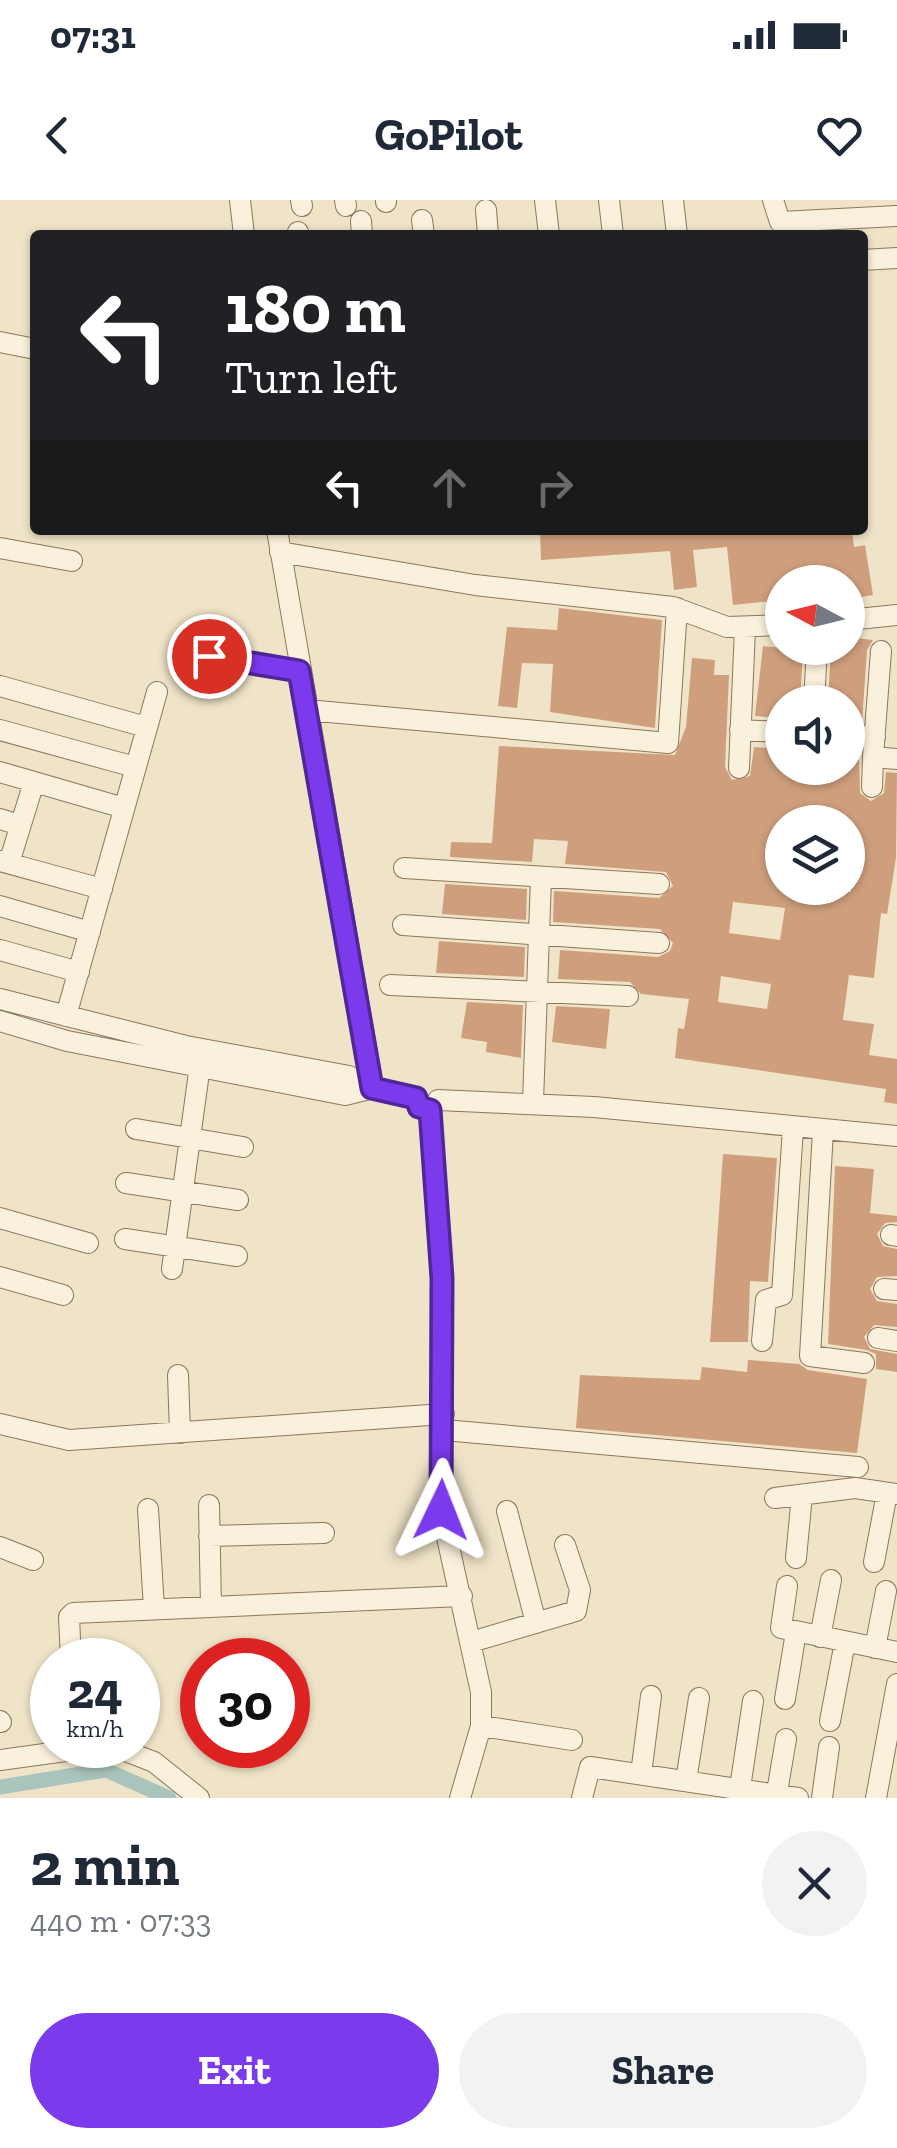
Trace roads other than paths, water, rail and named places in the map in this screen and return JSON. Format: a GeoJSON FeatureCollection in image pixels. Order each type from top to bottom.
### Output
{"type":"FeatureCollection","features":[{"type":"Feature","properties":{"kind":"street"},"geometry":{"type":"LineString","coordinates":[[240,200],[243,230]]}},
{"type":"Feature","properties":{"kind":"street"},"geometry":{"type":"LineString","coordinates":[[546,200],[549,230]]}},
{"type":"Feature","properties":{"kind":"street"},"geometry":{"type":"LineString","coordinates":[[609,200],[612,230]]}},
{"type":"Feature","properties":{"kind":"street"},"geometry":{"type":"LineString","coordinates":[[673,200],[676,230]]}},
{"type":"Feature","properties":{"kind":"street"},"geometry":{"type":"LineString","coordinates":[[773,200],[780,222],[848,227],[897,216]]}},
{"type":"Feature","properties":{"kind":"street"},"geometry":{"type":"LineString","coordinates":[[486,210],[488,230]]}},
{"type":"Feature","properties":{"kind":"street"},"geometry":{"type":"LineString","coordinates":[[868,260],[897,258]]}},
{"type":"Feature","properties":{"kind":"street"},"geometry":{"type":"LineString","coordinates":[[0,342],[30,348]]}},
{"type":"Feature","properties":{"kind":"street"},"geometry":{"type":"LineString","coordinates":[[278,535],[372,1088]]}},
{"type":"Feature","properties":{"kind":"street"},"geometry":{"type":"LineString","coordinates":[[0,548],[72,560]]}},
{"type":"Feature","properties":{"kind":"street"},"geometry":{"type":"LineString","coordinates":[[280,552],[475,585],[677,608],[727,627],[765,626]]}},
{"type":"Feature","properties":{"kind":"street"},"geometry":{"type":"LineString","coordinates":[[307,710],[668,743],[677,608]]}},
{"type":"Feature","properties":{"kind":"street"},"geometry":{"type":"LineString","coordinates":[[865,618],[897,614]]}},
{"type":"Feature","properties":{"kind":"street"},"geometry":{"type":"LineString","coordinates":[[739,768],[745,628]]}},
{"type":"Feature","properties":{"kind":"street"},"geometry":{"type":"LineString","coordinates":[[179,650],[299,671]]}},
{"type":"Feature","properties":{"kind":"street"},"geometry":{"type":"LineString","coordinates":[[872,787],[874,747],[888,695],[881,651]]}},
{"type":"Feature","properties":{"kind":"street"},"geometry":{"type":"LineString","coordinates":[[0,686],[146,727]]}},
{"type":"Feature","properties":{"kind":"street"},"geometry":{"type":"LineString","coordinates":[[66,1016],[157,692]]}},
{"type":"Feature","properties":{"kind":"street"},"geometry":{"type":"LineString","coordinates":[[0,730],[135,767]]}},
{"type":"Feature","properties":{"kind":"street"},"geometry":{"type":"LineString","coordinates":[[740,730],[765,731]]}},
{"type":"Feature","properties":{"kind":"street"},"geometry":{"type":"LineString","coordinates":[[865,743],[897,759]]}},
{"type":"Feature","properties":{"kind":"street"},"geometry":{"type":"LineString","coordinates":[[0,772],[124,808]]}},
{"type":"Feature","properties":{"kind":"street"},"geometry":{"type":"LineString","coordinates":[[34,782],[10,822],[4,862],[102,889]]}},
{"type":"Feature","properties":{"kind":"street"},"geometry":{"type":"LineString","coordinates":[[404,868],[659,884]]}},
{"type":"Feature","properties":{"kind":"street"},"geometry":{"type":"LineString","coordinates":[[534,1102],[541,878]]}},
{"type":"Feature","properties":{"kind":"street"},"geometry":{"type":"LineString","coordinates":[[0,906],[90,932]]}},
{"type":"Feature","properties":{"kind":"street"},"geometry":{"type":"LineString","coordinates":[[403,925],[659,942]]}},
{"type":"Feature","properties":{"kind":"street"},"geometry":{"type":"LineString","coordinates":[[0,950],[78,972]]}},
{"type":"Feature","properties":{"kind":"street"},"geometry":{"type":"LineString","coordinates":[[390,984],[628,996]]}},
{"type":"Feature","properties":{"kind":"street"},"geometry":{"type":"LineString","coordinates":[[0,999],[201,1059]]}},
{"type":"Feature","properties":{"kind":"street"},"geometry":{"type":"LineString","coordinates":[[0,1021],[201,1059],[349,1076],[372,1088],[428,1103],[534,1102],[897,1136]]}},
{"type":"Feature","properties":{"kind":"street"},"geometry":{"type":"LineString","coordinates":[[172,1268],[201,1059]]}},
{"type":"Feature","properties":{"kind":"street"},"geometry":{"type":"LineString","coordinates":[[428,1103],[442,1278],[441,1510],[471,1642],[481,1726],[460,1798]]}},
{"type":"Feature","properties":{"kind":"street"},"geometry":{"type":"LineString","coordinates":[[762,1341],[766,1300],[782,1295],[793,1128]]}},
{"type":"Feature","properties":{"kind":"street"},"geometry":{"type":"LineString","coordinates":[[136,1129],[243,1147]]}},
{"type":"Feature","properties":{"kind":"street"},"geometry":{"type":"LineString","coordinates":[[823,1131],[810,1356],[864,1363]]}},
{"type":"Feature","properties":{"kind":"street"},"geometry":{"type":"LineString","coordinates":[[126,1183],[238,1200]]}},
{"type":"Feature","properties":{"kind":"street"},"geometry":{"type":"LineString","coordinates":[[0,1218],[88,1243]]}},
{"type":"Feature","properties":{"kind":"street"},"geometry":{"type":"LineString","coordinates":[[126,1239],[237,1256]]}},
{"type":"Feature","properties":{"kind":"street"},"geometry":{"type":"LineString","coordinates":[[0,1277],[64,1295]]}},
{"type":"Feature","properties":{"kind":"street"},"geometry":{"type":"LineString","coordinates":[[178,1375],[180,1432]]}},
{"type":"Feature","properties":{"kind":"street"},"geometry":{"type":"LineString","coordinates":[[0,1424],[69,1440],[444,1422],[858,1467]]}},
{"type":"Feature","properties":{"kind":"street"},"geometry":{"type":"LineString","coordinates":[[774,1498],[855,1488],[892,1494],[874,1562]]}},
{"type":"Feature","properties":{"kind":"street"},"geometry":{"type":"LineString","coordinates":[[796,1558],[802,1494]]}},
{"type":"Feature","properties":{"kind":"street"},"geometry":{"type":"LineString","coordinates":[[208,1506],[211,1607]]}},
{"type":"Feature","properties":{"kind":"street"},"geometry":{"type":"LineString","coordinates":[[148,1509],[154,1609]]}},
{"type":"Feature","properties":{"kind":"street"},"geometry":{"type":"LineString","coordinates":[[507,1511],[536,1623]]}},
{"type":"Feature","properties":{"kind":"street"},"geometry":{"type":"LineString","coordinates":[[209,1536],[324,1534]]}},
{"type":"Feature","properties":{"kind":"street"},"geometry":{"type":"LineString","coordinates":[[471,1642],[576,1611],[580,1604],[565,1545]]}},
{"type":"Feature","properties":{"kind":"street"},"geometry":{"type":"LineString","coordinates":[[0,1546],[33,1560]]}},
{"type":"Feature","properties":{"kind":"street"},"geometry":{"type":"LineString","coordinates":[[820,1636],[831,1580]]}},
{"type":"Feature","properties":{"kind":"street"},"geometry":{"type":"LineString","coordinates":[[787,1586],[782,1628],[897,1652]]}},
{"type":"Feature","properties":{"kind":"street"},"geometry":{"type":"LineString","coordinates":[[875,1648],[886,1591]]}},
{"type":"Feature","properties":{"kind":"street"},"geometry":{"type":"LineString","coordinates":[[70,1638],[69,1617],[73,1613],[462,1596]]}},
{"type":"Feature","properties":{"kind":"street"},"geometry":{"type":"LineString","coordinates":[[785,1699],[796,1632]]}},
{"type":"Feature","properties":{"kind":"street"},"geometry":{"type":"LineString","coordinates":[[830,1721],[845,1642]]}},
{"type":"Feature","properties":{"kind":"street"},"geometry":{"type":"LineString","coordinates":[[876,1798],[897,1684]]}},
{"type":"Feature","properties":{"kind":"street"},"geometry":{"type":"LineString","coordinates":[[641,1774],[651,1696]]}},
{"type":"Feature","properties":{"kind":"street"},"geometry":{"type":"LineString","coordinates":[[686,1781],[699,1698]]}},
{"type":"Feature","properties":{"kind":"street"},"geometry":{"type":"LineString","coordinates":[[727,1790],[753,1701]]}},
{"type":"Feature","properties":{"kind":"street"},"geometry":{"type":"LineString","coordinates":[[481,1726],[572,1740]]}},
{"type":"Feature","properties":{"kind":"street"},"geometry":{"type":"LineString","coordinates":[[582,1798],[590,1768],[784,1797],[786,1739]]}},
{"type":"Feature","properties":{"kind":"street"},"geometry":{"type":"LineString","coordinates":[[822,1798],[829,1747]]}},
{"type":"Feature","properties":{"kind":"street"},"geometry":{"type":"LineString","coordinates":[[0,1760],[30,1756]]}},
{"type":"Feature","properties":{"kind":"street"},"geometry":{"type":"LineString","coordinates":[[160,1767],[199,1798]]}},
{"type":"Feature","properties":{"kind":"waterway"},"geometry":{"type":"LineString","coordinates":[[0,1787],[106,1770],[169,1798]]}}]}
